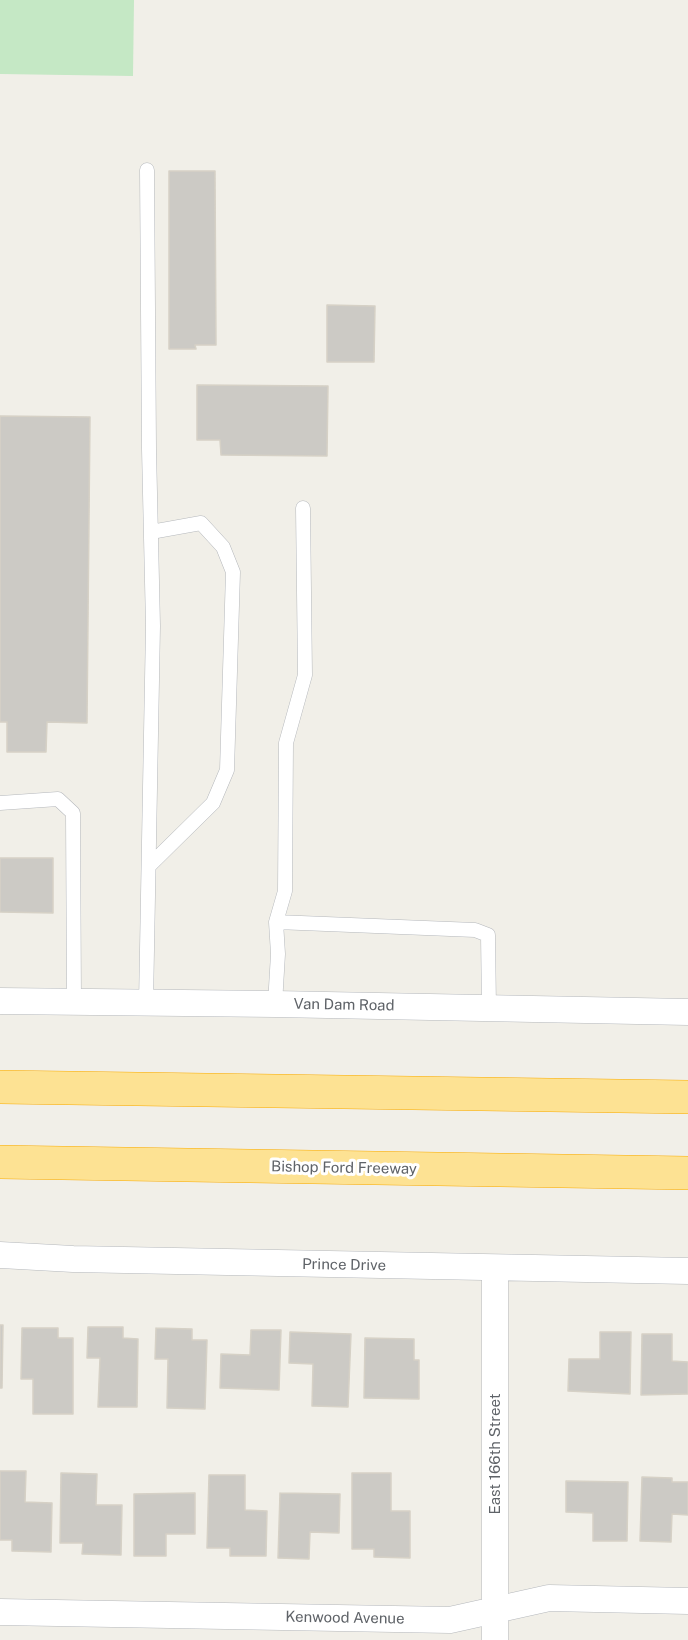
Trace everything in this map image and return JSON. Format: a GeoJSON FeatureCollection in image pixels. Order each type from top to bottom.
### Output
{"type":"FeatureCollection","features":[{"type":"Feature","properties":{"kind":"highway"},"geometry":{"type":"LineString","coordinates":[[0,1086],[688,1097]]}},
{"type":"Feature","properties":{"kind":"highway","name":"Bishop Ford Freeway"},"geometry":{"type":"LineString","coordinates":[[0,1162],[688,1173]]}},
{"type":"Feature","properties":{"kind":"street","name":"Van Dam Road"},"geometry":{"type":"LineString","coordinates":[[0,1001],[688,1012]]}},
{"type":"Feature","properties":{"kind":"street","name":"Prince Drive"},"geometry":{"type":"LineString","coordinates":[[0,1256],[688,1271]]}},
{"type":"Feature","properties":{"kind":"street","name":"East 166th Street"},"geometry":{"type":"LineString","coordinates":[[495,1268],[495,1640]]}},
{"type":"Feature","properties":{"kind":"street","name":"Kenwood Avenue"},"geometry":{"type":"LineString","coordinates":[[0,1612],[450,1620],[549,1598],[688,1601]]}},
{"type":"Feature","properties":{"kind":"lane"},"geometry":{"type":"LineString","coordinates":[[146,1003],[153,626],[147,170]]}},
{"type":"Feature","properties":{"kind":"lane"},"geometry":{"type":"LineString","coordinates":[[275,1004],[278,954],[276,922],[285,891],[286,743],[305,675],[303,508]]}},
{"type":"Feature","properties":{"kind":"lane"},"geometry":{"type":"LineString","coordinates":[[150,866],[213,803],[227,770],[233,572],[223,548],[201,523],[151,532]]}},
{"type":"Feature","properties":{"kind":"lane"},"geometry":{"type":"LineString","coordinates":[[0,803],[58,799],[74,813],[74,1002]]}},
{"type":"Feature","properties":{"kind":"lane"},"geometry":{"type":"LineString","coordinates":[[276,922],[475,930],[488,935],[489,1008]]}},
{"type":"Feature","properties":{"kind":"green space"},"geometry":{"type":"Polygon","coordinates":[[[0,0],[134,0],[133,76],[0,74],[0,0]]]}},
{"type":"Feature","properties":{"kind":"building"},"geometry":{"type":"Polygon","coordinates":[[[169,171],[215,171],[216,345],[195,345],[196,349],[169,349],[169,171]]]}},
{"type":"Feature","properties":{"kind":"building"},"geometry":{"type":"Polygon","coordinates":[[[327,305],[375,306],[374,362],[327,362],[327,305]]]}},
{"type":"Feature","properties":{"kind":"building"},"geometry":{"type":"Polygon","coordinates":[[[197,385],[328,386],[327,456],[221,455],[220,440],[197,440],[197,385]]]}},
{"type":"Feature","properties":{"kind":"building"},"geometry":{"type":"Polygon","coordinates":[[[0,416],[90,417],[87,723],[47,722],[46,752],[7,752],[7,722],[0,722],[0,416]]]}},
{"type":"Feature","properties":{"kind":"building"},"geometry":{"type":"Polygon","coordinates":[[[0,858],[53,858],[53,913],[0,912],[0,858]]]}},
{"type":"Feature","properties":{"kind":"building"},"geometry":{"type":"Polygon","coordinates":[[[0,1325],[3,1325],[2,1388],[0,1388],[0,1325]]]}},
{"type":"Feature","properties":{"kind":"building"},"geometry":{"type":"Polygon","coordinates":[[[88,1327],[123,1327],[123,1338],[138,1339],[137,1407],[98,1407],[100,1358],[87,1358],[88,1327]]]}},
{"type":"Feature","properties":{"kind":"building"},"geometry":{"type":"Polygon","coordinates":[[[22,1328],[58,1328],[58,1338],[73,1338],[73,1414],[33,1414],[33,1379],[21,1379],[22,1328]]]}},
{"type":"Feature","properties":{"kind":"building"},"geometry":{"type":"Polygon","coordinates":[[[156,1328],[192,1329],[192,1340],[207,1340],[205,1409],[167,1408],[168,1359],[155,1359],[156,1328]]]}},
{"type":"Feature","properties":{"kind":"building"},"geometry":{"type":"Polygon","coordinates":[[[251,1330],[281,1330],[279,1390],[220,1388],[221,1354],[250,1355],[251,1330]]]}},
{"type":"Feature","properties":{"kind":"building"},"geometry":{"type":"Polygon","coordinates":[[[290,1332],[351,1334],[348,1407],[312,1406],[313,1364],[289,1363],[290,1332]]]}},
{"type":"Feature","properties":{"kind":"building"},"geometry":{"type":"Polygon","coordinates":[[[600,1332],[631,1332],[630,1394],[568,1391],[569,1359],[600,1359],[600,1332]]]}},
{"type":"Feature","properties":{"kind":"building"},"geometry":{"type":"Polygon","coordinates":[[[642,1334],[672,1334],[672,1361],[688,1362],[688,1394],[641,1395],[642,1334]]]}},
{"type":"Feature","properties":{"kind":"building"},"geometry":{"type":"Polygon","coordinates":[[[365,1338],[414,1339],[414,1360],[419,1360],[419,1399],[364,1398],[365,1338]]]}},
{"type":"Feature","properties":{"kind":"building"},"geometry":{"type":"Polygon","coordinates":[[[0,1471],[26,1471],[25,1502],[52,1503],[51,1552],[12,1551],[12,1540],[0,1540],[0,1471]]]}},
{"type":"Feature","properties":{"kind":"building"},"geometry":{"type":"Polygon","coordinates":[[[61,1473],[97,1474],[96,1505],[122,1505],[121,1555],[82,1554],[83,1543],[60,1543],[61,1473]]]}},
{"type":"Feature","properties":{"kind":"building"},"geometry":{"type":"Polygon","coordinates":[[[352,1473],[391,1473],[391,1511],[410,1511],[410,1558],[374,1557],[374,1549],[352,1549],[352,1473]]]}},
{"type":"Feature","properties":{"kind":"building"},"geometry":{"type":"Polygon","coordinates":[[[209,1475],[245,1475],[245,1510],[267,1511],[266,1556],[230,1556],[230,1548],[207,1548],[209,1475]]]}},
{"type":"Feature","properties":{"kind":"building"},"geometry":{"type":"Polygon","coordinates":[[[642,1477],[672,1478],[672,1482],[688,1482],[688,1515],[672,1514],[671,1542],[640,1541],[642,1477]]]}},
{"type":"Feature","properties":{"kind":"building"},"geometry":{"type":"Polygon","coordinates":[[[566,1481],[628,1482],[627,1541],[593,1541],[593,1513],[566,1512],[566,1481]]]}},
{"type":"Feature","properties":{"kind":"building"},"geometry":{"type":"Polygon","coordinates":[[[195,1493],[195,1534],[166,1534],[166,1556],[134,1556],[134,1494],[195,1493]]]}},
{"type":"Feature","properties":{"kind":"building"},"geometry":{"type":"Polygon","coordinates":[[[280,1493],[340,1494],[339,1533],[310,1532],[309,1559],[278,1558],[280,1493]]]}}]}
